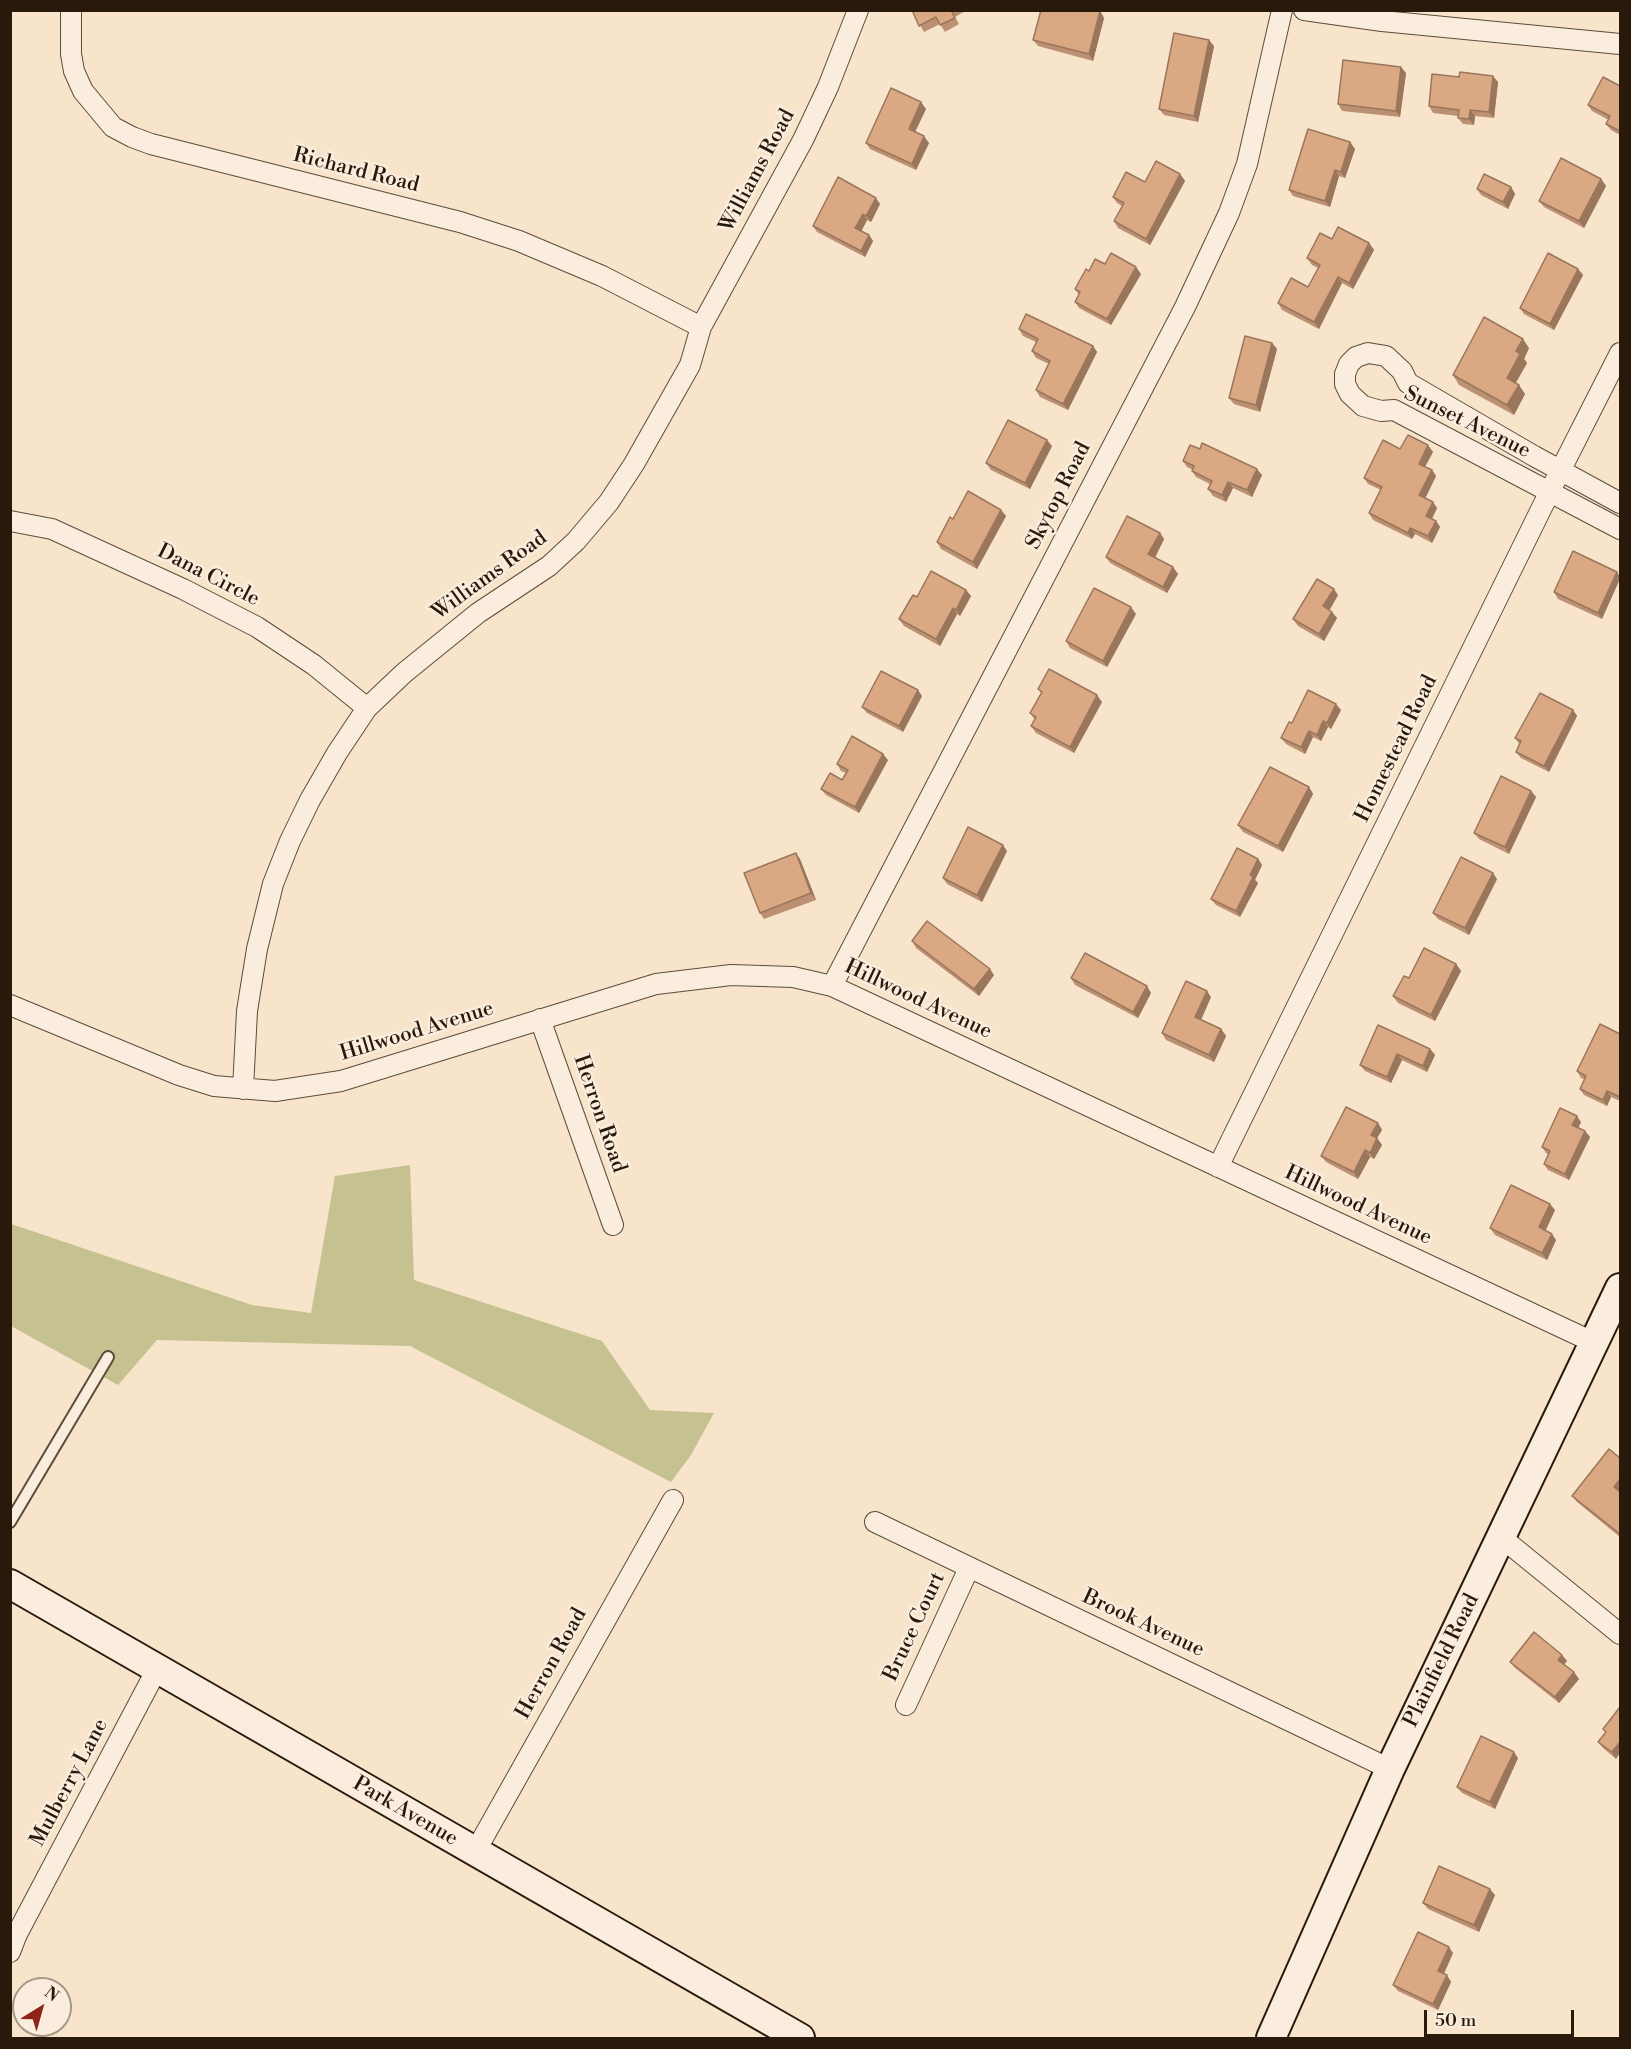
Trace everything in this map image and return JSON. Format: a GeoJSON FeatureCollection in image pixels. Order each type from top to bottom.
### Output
{"type":"FeatureCollection","features":[{"type":"Feature","properties":{"kind":"street","name":"Richard Road"},"geometry":{"type":"LineString","coordinates":[[71,10],[71,54],[74,71],[83,91],[113,127],[132,137],[163,147],[460,222],[519,241],[602,276],[701,327]]}},
{"type":"Feature","properties":{"kind":"street","name":"Williams Road"},"geometry":{"type":"LineString","coordinates":[[243,1089],[247,1011],[257,949],[273,884],[310,800],[337,753],[367,708],[404,673],[478,613],[549,567],[576,541],[609,502],[634,464],[690,365],[701,327],[803,140],[828,87],[858,10]]}},
{"type":"Feature","properties":{"kind":"street","name":"Skytop Road"},"geometry":{"type":"LineString","coordinates":[[832,986],[1185,307],[1224,223],[1247,164],[1282,10]]}},
{"type":"Feature","properties":{"kind":"street"},"geometry":{"type":"LineString","coordinates":[[1304,10],[1382,21],[1620,44]]}},
{"type":"Feature","properties":{"kind":"street","name":"Sunset Avenue"},"geometry":{"type":"LineString","coordinates":[[1620,503],[1408,383],[1402,371],[1386,356],[1368,353],[1356,357],[1349,364],[1345,374],[1345,384],[1350,394],[1363,406],[1381,411],[1394,410],[1620,529]]}},
{"type":"Feature","properties":{"kind":"street","name":"Homestead Road"},"geometry":{"type":"LineString","coordinates":[[1218,1167],[1620,353]]}},
{"type":"Feature","properties":{"kind":"street","name":"Dana Circle"},"geometry":{"type":"LineString","coordinates":[[10,521],[32,524],[63,533],[183,589],[257,627],[314,665],[367,708]]}},
{"type":"Feature","properties":{"kind":"street","name":"Hillwood Avenue"},"geometry":{"type":"LineString","coordinates":[[10,1005],[179,1075],[214,1086],[275,1091],[341,1081],[656,984],[702,977],[761,975],[793,977],[832,986],[1595,1343]]}},
{"type":"Feature","properties":{"kind":"street","name":"Herron Road"},"geometry":{"type":"LineString","coordinates":[[540,1019],[613,1225]]}},
{"type":"Feature","properties":{"kind":"street","name":"Plainfield Road"},"geometry":{"type":"LineString","coordinates":[[1271,2038],[1390,1769],[1620,1288]]}},
{"type":"Feature","properties":{"kind":"street","name":"Herron Road"},"geometry":{"type":"LineString","coordinates":[[475,1852],[673,1500]]}},
{"type":"Feature","properties":{"kind":"street","name":"Brook Avenue"},"geometry":{"type":"LineString","coordinates":[[875,1522],[1390,1769]]}},
{"type":"Feature","properties":{"kind":"street"},"geometry":{"type":"LineString","coordinates":[[1502,1538],[1620,1634]]}},
{"type":"Feature","properties":{"kind":"street","name":"Bruce Court"},"geometry":{"type":"LineString","coordinates":[[906,1705],[969,1568]]}},
{"type":"Feature","properties":{"kind":"street","name":"Park Avenue"},"geometry":{"type":"LineString","coordinates":[[10,1584],[800,2038]]}},
{"type":"Feature","properties":{"kind":"street","name":"Mulberry Lane"},"geometry":{"type":"LineString","coordinates":[[10,1952],[17,1934],[157,1669]]}},
{"type":"Feature","properties":{"kind":"lane"},"geometry":{"type":"LineString","coordinates":[[10,1522],[108,1357]]}},
{"type":"Feature","properties":{"kind":"shaded area"},"geometry":{"type":"Polygon","coordinates":[[[410,1165],[414,1280],[602,1341],[650,1410],[714,1413],[691,1455],[671,1482],[410,1346],[157,1340],[118,1385],[11,1326],[11,1224],[252,1305],[311,1313],[335,1176],[410,1165]]]}},
{"type":"Feature","properties":{"kind":"building"},"geometry":{"type":"Polygon","coordinates":[[[912,10],[951,10],[955,18],[940,25],[936,17],[919,26],[912,10]]]}},
{"type":"Feature","properties":{"kind":"building"},"geometry":{"type":"Polygon","coordinates":[[[1041,10],[1100,11],[1089,54],[1033,40],[1041,10]]]}},
{"type":"Feature","properties":{"kind":"building"},"geometry":{"type":"Polygon","coordinates":[[[1174,33],[1209,40],[1194,116],[1159,109],[1174,33]]]}},
{"type":"Feature","properties":{"kind":"building"},"geometry":{"type":"Polygon","coordinates":[[[1343,60],[1401,67],[1396,111],[1338,104],[1343,60]]]}},
{"type":"Feature","properties":{"kind":"building"},"geometry":{"type":"Polygon","coordinates":[[[1460,72],[1493,76],[1489,112],[1470,110],[1469,119],[1458,118],[1459,110],[1429,106],[1432,74],[1459,77],[1460,72]]]}},
{"type":"Feature","properties":{"kind":"building"},"geometry":{"type":"Polygon","coordinates":[[[1603,77],[1620,86],[1620,131],[1606,124],[1610,116],[1588,105],[1603,77]]]}},
{"type":"Feature","properties":{"kind":"building"},"geometry":{"type":"Polygon","coordinates":[[[891,88],[921,102],[909,129],[924,136],[912,164],[866,143],[891,88]]]}},
{"type":"Feature","properties":{"kind":"building"},"geometry":{"type":"Polygon","coordinates":[[[1308,129],[1350,142],[1341,172],[1335,170],[1325,201],[1289,190],[1308,129]]]}},
{"type":"Feature","properties":{"kind":"building"},"geometry":{"type":"Polygon","coordinates":[[[1561,158],[1601,179],[1579,221],[1539,201],[1561,158]]]}},
{"type":"Feature","properties":{"kind":"building"},"geometry":{"type":"Polygon","coordinates":[[[1156,161],[1180,174],[1146,239],[1114,221],[1124,203],[1113,197],[1126,172],[1145,182],[1156,161]]]}},
{"type":"Feature","properties":{"kind":"building"},"geometry":{"type":"Polygon","coordinates":[[[1484,174],[1511,187],[1503,202],[1477,189],[1484,174]]]}},
{"type":"Feature","properties":{"kind":"building"},"geometry":{"type":"Polygon","coordinates":[[[838,177],[876,198],[866,216],[863,214],[855,228],[869,235],[861,251],[813,226],[838,177]]]}},
{"type":"Feature","properties":{"kind":"building"},"geometry":{"type":"Polygon","coordinates":[[[1338,227],[1369,243],[1349,283],[1338,277],[1314,322],[1278,303],[1291,278],[1308,287],[1320,265],[1307,258],[1320,233],[1332,239],[1338,227]]]}},
{"type":"Feature","properties":{"kind":"building"},"geometry":{"type":"Polygon","coordinates":[[[1111,253],[1136,267],[1107,319],[1075,302],[1080,292],[1075,289],[1086,269],[1089,271],[1095,259],[1105,264],[1111,253]]]}},
{"type":"Feature","properties":{"kind":"building"},"geometry":{"type":"Polygon","coordinates":[[[1548,253],[1578,269],[1550,324],[1520,308],[1548,253]]]}},
{"type":"Feature","properties":{"kind":"building"},"geometry":{"type":"Polygon","coordinates":[[[1026,314],[1093,346],[1063,404],[1036,390],[1050,361],[1032,351],[1038,339],[1019,329],[1026,314]]]}},
{"type":"Feature","properties":{"kind":"building"},"geometry":{"type":"Polygon","coordinates":[[[1484,317],[1523,339],[1516,351],[1520,354],[1507,378],[1519,385],[1507,405],[1453,375],[1484,317]]]}},
{"type":"Feature","properties":{"kind":"building"},"geometry":{"type":"Polygon","coordinates":[[[1245,336],[1272,343],[1256,405],[1229,398],[1245,336]]]}},
{"type":"Feature","properties":{"kind":"building"},"geometry":{"type":"Polygon","coordinates":[[[1008,420],[1047,440],[1025,483],[986,463],[1008,420]]]}},
{"type":"Feature","properties":{"kind":"building"},"geometry":{"type":"Polygon","coordinates":[[[1408,435],[1428,445],[1419,464],[1432,470],[1419,495],[1433,502],[1426,516],[1436,521],[1428,536],[1410,528],[1408,533],[1369,513],[1382,487],[1364,478],[1383,440],[1400,449],[1408,435]]]}},
{"type":"Feature","properties":{"kind":"building"},"geometry":{"type":"Polygon","coordinates":[[[1202,443],[1257,469],[1247,490],[1228,482],[1222,495],[1208,489],[1212,481],[1192,471],[1194,466],[1183,461],[1190,445],[1200,449],[1202,443]]]}},
{"type":"Feature","properties":{"kind":"building"},"geometry":{"type":"Polygon","coordinates":[[[968,491],[1001,510],[973,562],[937,542],[950,517],[953,519],[968,491]]]}},
{"type":"Feature","properties":{"kind":"building"},"geometry":{"type":"Polygon","coordinates":[[[1127,516],[1160,533],[1148,554],[1173,567],[1163,587],[1106,557],[1127,516]]]}},
{"type":"Feature","properties":{"kind":"building"},"geometry":{"type":"Polygon","coordinates":[[[1573,551],[1617,572],[1598,613],[1554,592],[1573,551]]]}},
{"type":"Feature","properties":{"kind":"building"},"geometry":{"type":"Polygon","coordinates":[[[931,571],[966,590],[956,610],[953,608],[936,639],[899,619],[913,595],[917,597],[931,571]]]}},
{"type":"Feature","properties":{"kind":"building"},"geometry":{"type":"Polygon","coordinates":[[[1317,579],[1334,589],[1323,606],[1332,612],[1319,634],[1293,619],[1317,579]]]}},
{"type":"Feature","properties":{"kind":"building"},"geometry":{"type":"Polygon","coordinates":[[[1094,588],[1131,607],[1103,661],[1066,641],[1094,588]]]}},
{"type":"Feature","properties":{"kind":"building"},"geometry":{"type":"Polygon","coordinates":[[[1049,669],[1097,695],[1070,747],[1031,726],[1036,717],[1030,713],[1042,692],[1038,689],[1049,669]]]}},
{"type":"Feature","properties":{"kind":"building"},"geometry":{"type":"Polygon","coordinates":[[[881,671],[918,690],[899,726],[862,707],[881,671]]]}},
{"type":"Feature","properties":{"kind":"building"},"geometry":{"type":"Polygon","coordinates":[[[1308,690],[1336,704],[1327,723],[1323,721],[1317,735],[1309,731],[1301,747],[1281,738],[1289,722],[1292,723],[1308,690]]]}},
{"type":"Feature","properties":{"kind":"building"},"geometry":{"type":"Polygon","coordinates":[[[1540,693],[1573,710],[1544,766],[1516,752],[1521,741],[1515,738],[1540,693]]]}},
{"type":"Feature","properties":{"kind":"building"},"geometry":{"type":"Polygon","coordinates":[[[852,736],[883,754],[855,807],[821,789],[830,773],[842,780],[848,770],[837,764],[852,736]]]}},
{"type":"Feature","properties":{"kind":"building"},"geometry":{"type":"Polygon","coordinates":[[[1270,767],[1309,787],[1278,846],[1238,825],[1270,767]]]}},
{"type":"Feature","properties":{"kind":"building"},"geometry":{"type":"Polygon","coordinates":[[[1501,776],[1531,791],[1505,847],[1474,833],[1501,776]]]}},
{"type":"Feature","properties":{"kind":"building"},"geometry":{"type":"Polygon","coordinates":[[[968,827],[1003,845],[977,895],[943,878],[968,827]]]}},
{"type":"Feature","properties":{"kind":"building"},"geometry":{"type":"Polygon","coordinates":[[[1237,848],[1258,859],[1250,875],[1253,877],[1236,911],[1211,899],[1237,848]]]}},
{"type":"Feature","properties":{"kind":"building"},"geometry":{"type":"Polygon","coordinates":[[[796,853],[811,893],[760,913],[744,873],[796,853]]]}},
{"type":"Feature","properties":{"kind":"building"},"geometry":{"type":"Polygon","coordinates":[[[1461,857],[1493,873],[1465,928],[1433,913],[1461,857]]]}},
{"type":"Feature","properties":{"kind":"building"},"geometry":{"type":"Polygon","coordinates":[[[927,921],[990,969],[974,989],[912,941],[927,921]]]}},
{"type":"Feature","properties":{"kind":"building"},"geometry":{"type":"Polygon","coordinates":[[[1424,948],[1456,964],[1431,1015],[1393,996],[1404,976],[1409,978],[1424,948]]]}},
{"type":"Feature","properties":{"kind":"building"},"geometry":{"type":"Polygon","coordinates":[[[1085,953],[1147,986],[1133,1012],[1071,978],[1085,953]]]}},
{"type":"Feature","properties":{"kind":"building"},"geometry":{"type":"Polygon","coordinates":[[[1186,981],[1207,991],[1195,1017],[1221,1029],[1209,1055],[1162,1033],[1186,981]]]}},
{"type":"Feature","properties":{"kind":"building"},"geometry":{"type":"Polygon","coordinates":[[[1600,1024],[1620,1034],[1620,1097],[1607,1091],[1603,1100],[1580,1089],[1586,1076],[1577,1071],[1600,1024]]]}},
{"type":"Feature","properties":{"kind":"building"},"geometry":{"type":"Polygon","coordinates":[[[1378,1025],[1430,1049],[1423,1066],[1397,1054],[1387,1077],[1360,1065],[1378,1025]]]}},
{"type":"Feature","properties":{"kind":"building"},"geometry":{"type":"Polygon","coordinates":[[[1346,1107],[1378,1123],[1371,1135],[1377,1138],[1370,1153],[1365,1150],[1354,1172],[1321,1156],[1346,1107]]]}},
{"type":"Feature","properties":{"kind":"building"},"geometry":{"type":"Polygon","coordinates":[[[1560,1108],[1577,1116],[1572,1125],[1585,1131],[1565,1174],[1544,1164],[1550,1151],[1542,1147],[1560,1108]]]}},
{"type":"Feature","properties":{"kind":"building"},"geometry":{"type":"Polygon","coordinates":[[[1511,1185],[1550,1204],[1539,1227],[1552,1234],[1542,1253],[1490,1228],[1511,1185]]]}},
{"type":"Feature","properties":{"kind":"building"},"geometry":{"type":"Polygon","coordinates":[[[1609,1449],[1620,1458],[1620,1479],[1614,1487],[1620,1492],[1620,1534],[1572,1496],[1609,1449]]]}},
{"type":"Feature","properties":{"kind":"building"},"geometry":{"type":"Polygon","coordinates":[[[1534,1632],[1562,1655],[1558,1660],[1574,1672],[1555,1697],[1510,1662],[1534,1632]]]}},
{"type":"Feature","properties":{"kind":"building"},"geometry":{"type":"Polygon","coordinates":[[[1620,1707],[1620,1742],[1612,1752],[1598,1742],[1606,1732],[1603,1729],[1620,1707]]]}},
{"type":"Feature","properties":{"kind":"building"},"geometry":{"type":"Polygon","coordinates":[[[1481,1736],[1514,1752],[1490,1802],[1457,1787],[1481,1736]]]}},
{"type":"Feature","properties":{"kind":"building"},"geometry":{"type":"Polygon","coordinates":[[[1439,1866],[1490,1889],[1474,1925],[1423,1903],[1439,1866]]]}},
{"type":"Feature","properties":{"kind":"building"},"geometry":{"type":"Polygon","coordinates":[[[1418,1932],[1449,1947],[1438,1971],[1447,1975],[1433,2004],[1393,1985],[1418,1932]]]}}]}
